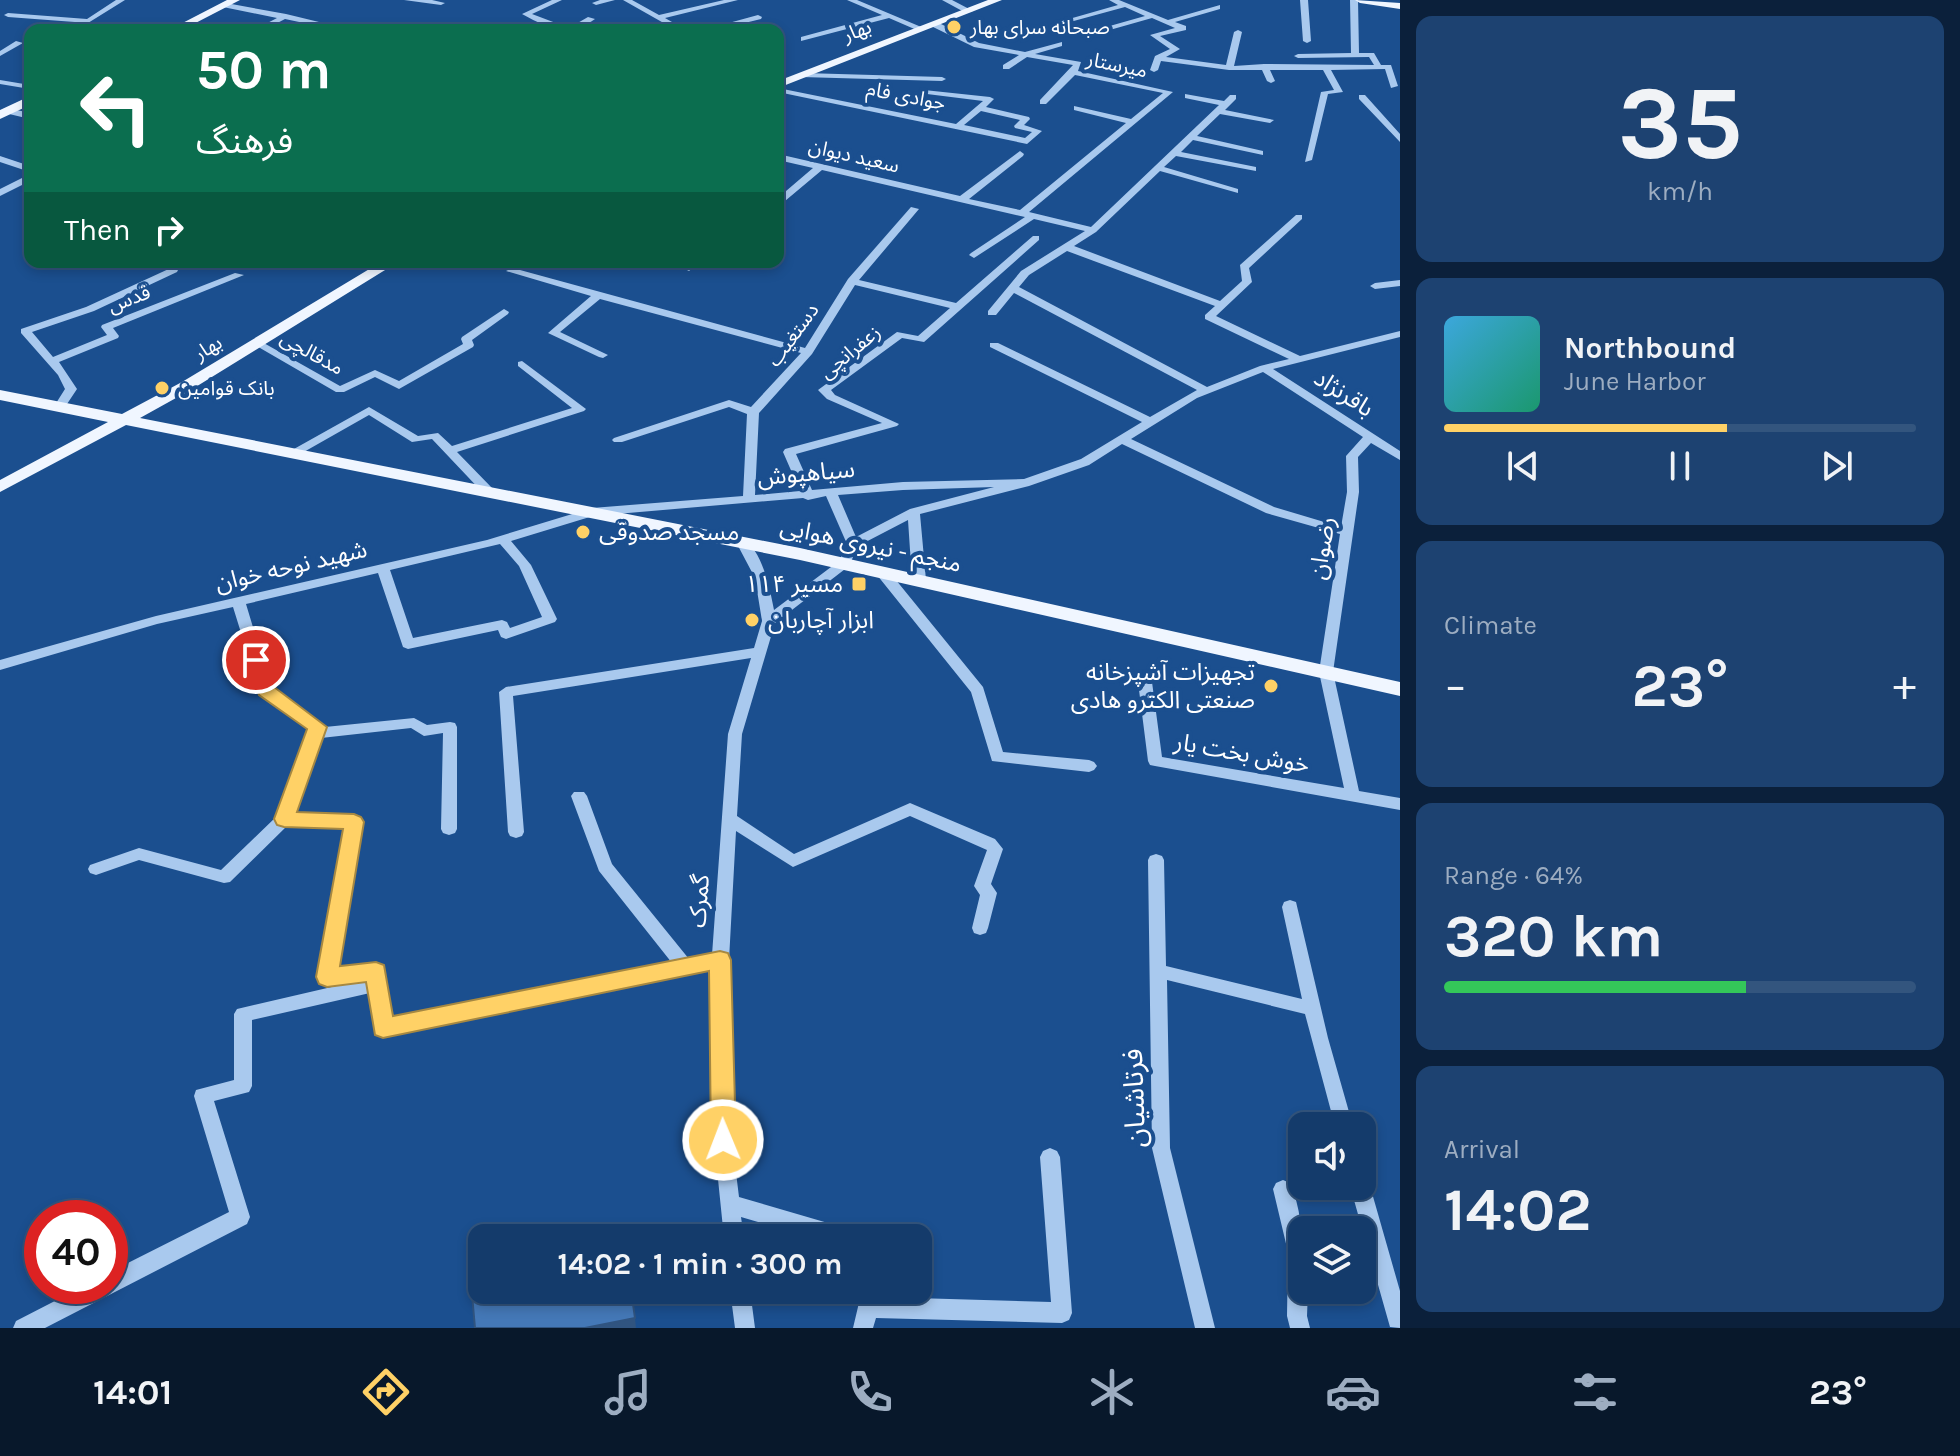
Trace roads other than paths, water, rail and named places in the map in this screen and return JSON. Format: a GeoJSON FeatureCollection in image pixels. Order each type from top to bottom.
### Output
{"type":"FeatureCollection","features":[{"type":"Feature","properties":{"kind":"main road","name":"بهار"},"geometry":{"type":"LineString","coordinates":[[784,83],[997,0]]}},
{"type":"Feature","properties":{"kind":"main road"},"geometry":{"type":"LineString","coordinates":[[1360,0],[1400,6]]}},
{"type":"Feature","properties":{"kind":"main road"},"geometry":{"type":"LineString","coordinates":[[186,24],[230,2]]}},
{"type":"Feature","properties":{"kind":"main road"},"geometry":{"type":"LineString","coordinates":[[4,113],[24,103]]}},
{"type":"Feature","properties":{"kind":"main road","name":"بهار"},"geometry":{"type":"LineString","coordinates":[[0,487],[124,422],[381,268]]}},
{"type":"Feature","properties":{"kind":"main road","name":"منجم - نیروی هوایی"},"geometry":{"type":"LineString","coordinates":[[0,395],[844,563],[1400,689]]}},
{"type":"Feature","properties":{"kind":"street"},"geometry":{"type":"LineString","coordinates":[[8,15],[88,21],[121,0]]}},
{"type":"Feature","properties":{"kind":"street"},"geometry":{"type":"LineString","coordinates":[[408,0],[441,3]]}},
{"type":"Feature","properties":{"kind":"street"},"geometry":{"type":"LineString","coordinates":[[553,24],[526,14],[558,0]]}},
{"type":"Feature","properties":{"kind":"street"},"geometry":{"type":"LineString","coordinates":[[596,3],[611,0]]}},
{"type":"Feature","properties":{"kind":"street"},"geometry":{"type":"LineString","coordinates":[[627,0],[671,24]]}},
{"type":"Feature","properties":{"kind":"street"},"geometry":{"type":"LineString","coordinates":[[659,17],[734,0]]}},
{"type":"Feature","properties":{"kind":"street"},"geometry":{"type":"LineString","coordinates":[[851,0],[922,29]]}},
{"type":"Feature","properties":{"kind":"street"},"geometry":{"type":"LineString","coordinates":[[946,0],[969,11]]}},
{"type":"Feature","properties":{"kind":"street"},"geometry":{"type":"LineString","coordinates":[[1113,0],[1167,22],[1217,7]]}},
{"type":"Feature","properties":{"kind":"street"},"geometry":{"type":"LineString","coordinates":[[1304,0],[1307,41]]}},
{"type":"Feature","properties":{"kind":"street"},"geometry":{"type":"LineString","coordinates":[[1354,0],[1355,55]]}},
{"type":"Feature","properties":{"kind":"street"},"geometry":{"type":"LineString","coordinates":[[230,2],[323,24]]}},
{"type":"Feature","properties":{"kind":"street"},"geometry":{"type":"LineString","coordinates":[[1059,23],[1126,5]]}},
{"type":"Feature","properties":{"kind":"street"},"geometry":{"type":"LineString","coordinates":[[269,24],[286,15]]}},
{"type":"Feature","properties":{"kind":"street"},"geometry":{"type":"LineString","coordinates":[[804,39],[889,16]]}},
{"type":"Feature","properties":{"kind":"street"},"geometry":{"type":"LineString","coordinates":[[1088,35],[1152,16]]}},
{"type":"Feature","properties":{"kind":"street"},"geometry":{"type":"LineString","coordinates":[[731,24],[758,17]]}},
{"type":"Feature","properties":{"kind":"street"},"geometry":{"type":"LineString","coordinates":[[581,24],[591,19]]}},
{"type":"Feature","properties":{"kind":"street","name":"میرستار"},"geometry":{"type":"LineString","coordinates":[[1154,70],[1158,58],[1176,49],[1154,35],[1183,28],[1167,22]]}},
{"type":"Feature","properties":{"kind":"street","name":"میرستار"},"geometry":{"type":"LineString","coordinates":[[934,24],[977,45],[1078,64],[1073,72],[1169,92],[1133,122]]}},
{"type":"Feature","properties":{"kind":"street"},"geometry":{"type":"LineString","coordinates":[[1229,68],[1238,32]]}},
{"type":"Feature","properties":{"kind":"street"},"geometry":{"type":"LineString","coordinates":[[0,54],[19,43]]}},
{"type":"Feature","properties":{"kind":"street"},"geometry":{"type":"LineString","coordinates":[[1006,67],[1026,54],[1059,44]]}},
{"type":"Feature","properties":{"kind":"street"},"geometry":{"type":"LineString","coordinates":[[1298,56],[1371,55],[1379,67]]}},
{"type":"Feature","properties":{"kind":"street"},"geometry":{"type":"LineString","coordinates":[[1158,58],[1229,68],[1388,67],[1394,86]]}},
{"type":"Feature","properties":{"kind":"street"},"geometry":{"type":"LineString","coordinates":[[1264,66],[1271,81]]}},
{"type":"Feature","properties":{"kind":"street"},"geometry":{"type":"LineString","coordinates":[[1308,160],[1325,92],[1339,92],[1325,66]]}},
{"type":"Feature","properties":{"kind":"street"},"geometry":{"type":"LineString","coordinates":[[1043,102],[1073,72]]}},
{"type":"Feature","properties":{"kind":"street"},"geometry":{"type":"LineString","coordinates":[[804,75],[942,79]]}},
{"type":"Feature","properties":{"kind":"street"},"geometry":{"type":"LineString","coordinates":[[0,82],[24,86]]}},
{"type":"Feature","properties":{"kind":"street","name":"جوادی فام"},"geometry":{"type":"LineString","coordinates":[[784,86],[1027,141],[1038,131],[1018,126],[1026,119],[981,108]]}},
{"type":"Feature","properties":{"kind":"street"},"geometry":{"type":"LineString","coordinates":[[927,92],[990,99],[959,125]]}},
{"type":"Feature","properties":{"kind":"street"},"geometry":{"type":"LineString","coordinates":[[1188,96],[1225,104],[1270,120]]}},
{"type":"Feature","properties":{"kind":"street"},"geometry":{"type":"LineString","coordinates":[[1362,97],[1400,139]]}},
{"type":"Feature","properties":{"kind":"street"},"geometry":{"type":"LineString","coordinates":[[992,313],[1025,273],[1093,230],[1225,104]]}},
{"type":"Feature","properties":{"kind":"street"},"geometry":{"type":"LineString","coordinates":[[1077,108],[1133,122]]}},
{"type":"Feature","properties":{"kind":"street"},"geometry":{"type":"LineString","coordinates":[[4,113],[24,115]]}},
{"type":"Feature","properties":{"kind":"street"},"geometry":{"type":"LineString","coordinates":[[974,255],[1028,214],[1133,122]]}},
{"type":"Feature","properties":{"kind":"street"},"geometry":{"type":"LineString","coordinates":[[1190,137],[1260,153]]}},
{"type":"Feature","properties":{"kind":"street"},"geometry":{"type":"LineString","coordinates":[[1174,153],[1253,169]]}},
{"type":"Feature","properties":{"kind":"street"},"geometry":{"type":"LineString","coordinates":[[963,199],[1020,154]]}},
{"type":"Feature","properties":{"kind":"street"},"geometry":{"type":"LineString","coordinates":[[13,163],[24,157]]}},
{"type":"Feature","properties":{"kind":"street","name":"سعید دیوان"},"geometry":{"type":"LineString","coordinates":[[784,158],[1093,230]]}},
{"type":"Feature","properties":{"kind":"street"},"geometry":{"type":"LineString","coordinates":[[0,159],[24,167]]}},
{"type":"Feature","properties":{"kind":"street"},"geometry":{"type":"LineString","coordinates":[[784,197],[820,167]]}},
{"type":"Feature","properties":{"kind":"street"},"geometry":{"type":"LineString","coordinates":[[1158,168],[1235,191]]}},
{"type":"Feature","properties":{"kind":"street"},"geometry":{"type":"LineString","coordinates":[[0,193],[24,180]]}},
{"type":"Feature","properties":{"kind":"street","name":"دستغیب"},"geometry":{"type":"LineString","coordinates":[[753,412],[808,352],[852,281],[914,209]]}},
{"type":"Feature","properties":{"kind":"street"},"geometry":{"type":"LineString","coordinates":[[1296,358],[1209,317],[1247,282],[1244,267],[1299,217]]}},
{"type":"Feature","properties":{"kind":"street","name":"زعفرانچی"},"geometry":{"type":"LineString","coordinates":[[808,496],[789,452],[893,424],[831,397],[824,390],[901,334],[920,340],[1036,238]]}},
{"type":"Feature","properties":{"kind":"street"},"geometry":{"type":"LineString","coordinates":[[1066,247],[1222,305]]}},
{"type":"Feature","properties":{"kind":"street"},"geometry":{"type":"LineString","coordinates":[[518,268],[511,271],[808,352]]}},
{"type":"Feature","properties":{"kind":"street"},"geometry":{"type":"LineString","coordinates":[[59,408],[71,389],[52,361],[25,331],[90,309],[173,270]]}},
{"type":"Feature","properties":{"kind":"street","name":"قدس"},"geometry":{"type":"LineString","coordinates":[[52,361],[114,336],[106,327],[239,275]]}},
{"type":"Feature","properties":{"kind":"street"},"geometry":{"type":"LineString","coordinates":[[852,281],[958,307]]}},
{"type":"Feature","properties":{"kind":"street"},"geometry":{"type":"LineString","coordinates":[[1375,286],[1400,283]]}},
{"type":"Feature","properties":{"kind":"street"},"geometry":{"type":"LineString","coordinates":[[1012,288],[1207,391]]}},
{"type":"Feature","properties":{"kind":"street"},"geometry":{"type":"LineString","coordinates":[[597,296],[553,333],[603,355]]}},
{"type":"Feature","properties":{"kind":"street","name":"مدقالچی"},"geometry":{"type":"LineString","coordinates":[[258,344],[340,390],[375,373],[399,386],[469,345],[466,339],[504,312]]}},
{"type":"Feature","properties":{"kind":"street"},"geometry":{"type":"LineString","coordinates":[[769,621],[844,563],[853,544],[914,512],[1025,483],[1085,462],[1207,391],[1264,368],[1400,334]]}},
{"type":"Feature","properties":{"kind":"street"},"geometry":{"type":"LineString","coordinates":[[994,345],[1151,422]]}},
{"type":"Feature","properties":{"kind":"street"},"geometry":{"type":"LineString","coordinates":[[449,451],[580,409],[522,364]]}},
{"type":"Feature","properties":{"kind":"street","name":"باقرنژاد"},"geometry":{"type":"LineString","coordinates":[[1264,368],[1400,456]]}},
{"type":"Feature","properties":{"kind":"street"},"geometry":{"type":"LineString","coordinates":[[618,440],[729,403],[753,412],[749,500]]}},
{"type":"Feature","properties":{"kind":"street"},"geometry":{"type":"LineString","coordinates":[[291,454],[369,410],[416,440],[434,435],[489,492]]}},
{"type":"Feature","properties":{"kind":"street","name":"رضوان"},"geometry":{"type":"LineString","coordinates":[[1326,672],[1353,492],[1352,456],[1370,437]]}},
{"type":"Feature","properties":{"kind":"street"},"geometry":{"type":"LineString","coordinates":[[1121,439],[1270,510],[1346,532]]}},
{"type":"Feature","properties":{"kind":"street","name":"سیاهپوش"},"geometry":{"type":"LineString","coordinates":[[592,512],[903,486],[1025,483]]}},
{"type":"Feature","properties":{"kind":"street"},"geometry":{"type":"LineString","coordinates":[[831,494],[853,544]]}},
{"type":"Feature","properties":{"kind":"street","name":"شهید نوحه خوان"},"geometry":{"type":"LineString","coordinates":[[0,665],[156,620],[503,539],[592,512]]}},
{"type":"Feature","properties":{"kind":"street"},"geometry":{"type":"LineString","coordinates":[[914,512],[919,580]]}},
{"type":"Feature","properties":{"kind":"street"},"geometry":{"type":"LineString","coordinates":[[383,568],[408,644],[502,625],[506,634],[550,619],[525,565],[503,539]]}},
{"type":"Feature","properties":{"kind":"street","name":"گمرک"},"geometry":{"type":"LineString","coordinates":[[732,1224],[723,1140],[720,960],[735,734],[769,621],[762,578],[742,542]]}},
{"type":"Feature","properties":{"kind":"street"},"geometry":{"type":"LineString","coordinates":[[882,572],[978,691],[997,757],[1089,766]]}},
{"type":"Feature","properties":{"kind":"street"},"geometry":{"type":"LineString","coordinates":[[96,869],[139,854],[224,877],[284,819],[318,727],[265,690],[238,601]]}},
{"type":"Feature","properties":{"kind":"street"},"geometry":{"type":"LineString","coordinates":[[516,832],[506,692],[760,652]]}},
{"type":"Feature","properties":{"kind":"street"},"geometry":{"type":"LineString","coordinates":[[1326,672],[1353,797]]}},
{"type":"Feature","properties":{"kind":"street","name":"خوش بخت یار"},"geometry":{"type":"LineString","coordinates":[[1145,682],[1155,761],[1400,804]]}},
{"type":"Feature","properties":{"kind":"street"},"geometry":{"type":"LineString","coordinates":[[316,733],[414,723],[424,731],[450,727],[449,829]]}},
{"type":"Feature","properties":{"kind":"street"},"geometry":{"type":"LineString","coordinates":[[579,796],[605,867],[685,967]]}},
{"type":"Feature","properties":{"kind":"street"},"geometry":{"type":"LineString","coordinates":[[731,820],[793,861],[907,810],[977,838],[995,849],[982,886],[989,893],[980,928]]}},
{"type":"Feature","properties":{"kind":"street"},"geometry":{"type":"LineString","coordinates":[[284,819],[354,822],[327,977],[376,971],[383,1028],[720,960]]}},
{"type":"Feature","properties":{"kind":"street","name":"فرتاشیان"},"geometry":{"type":"LineString","coordinates":[[1156,860],[1161,1148],[1205,1328]]}},
{"type":"Feature","properties":{"kind":"street"},"geometry":{"type":"LineString","coordinates":[[1290,907],[1340,1112]]}},
{"type":"Feature","properties":{"kind":"street"},"geometry":{"type":"LineString","coordinates":[[1158,971],[1313,1009]]}},
{"type":"Feature","properties":{"kind":"street"},"geometry":{"type":"LineString","coordinates":[[128,1275],[240,1217],[203,1096],[243,1086],[243,1014],[378,984]]}},
{"type":"Feature","properties":{"kind":"street"},"geometry":{"type":"LineString","coordinates":[[868,1308],[1061,1321],[1050,1157]]}},
{"type":"Feature","properties":{"kind":"street"},"geometry":{"type":"LineString","coordinates":[[1283,1189],[1298,1252],[1297,1316],[1300,1328]]}},
{"type":"Feature","properties":{"kind":"street"},"geometry":{"type":"LineString","coordinates":[[1364,1200],[1400,1327]]}},
{"type":"Feature","properties":{"kind":"street"},"geometry":{"type":"LineString","coordinates":[[730,1204],[798,1224]]}},
{"type":"Feature","properties":{"kind":"street"},"geometry":{"type":"LineString","coordinates":[[23,1328],[70,1304]]}},
{"type":"Feature","properties":{"kind":"street"},"geometry":{"type":"LineString","coordinates":[[742,1304],[745,1328]]}},
{"type":"Feature","properties":{"kind":"place","name":"صبحانه سرای بهار"},"geometry":{"type":"Point","coordinates":[954,27]}},
{"type":"Feature","properties":{"kind":"place","name":"بانک قوامین"},"geometry":{"type":"Point","coordinates":[162,388]}},
{"type":"Feature","properties":{"kind":"place","name":"مسجد صدوقی"},"geometry":{"type":"Point","coordinates":[583,532]}},
{"type":"Feature","properties":{"kind":"place","name":"مسیر ۱۱۴"},"geometry":{"type":"Point","coordinates":[859,584]}},
{"type":"Feature","properties":{"kind":"place","name":"ابزار آچاربان"},"geometry":{"type":"Point","coordinates":[752,620]}},
{"type":"Feature","properties":{"kind":"place","name":"تجهیزات آشپزخانه صنعتی الکترو هادی"},"geometry":{"type":"Point","coordinates":[1271,686]}}]}
